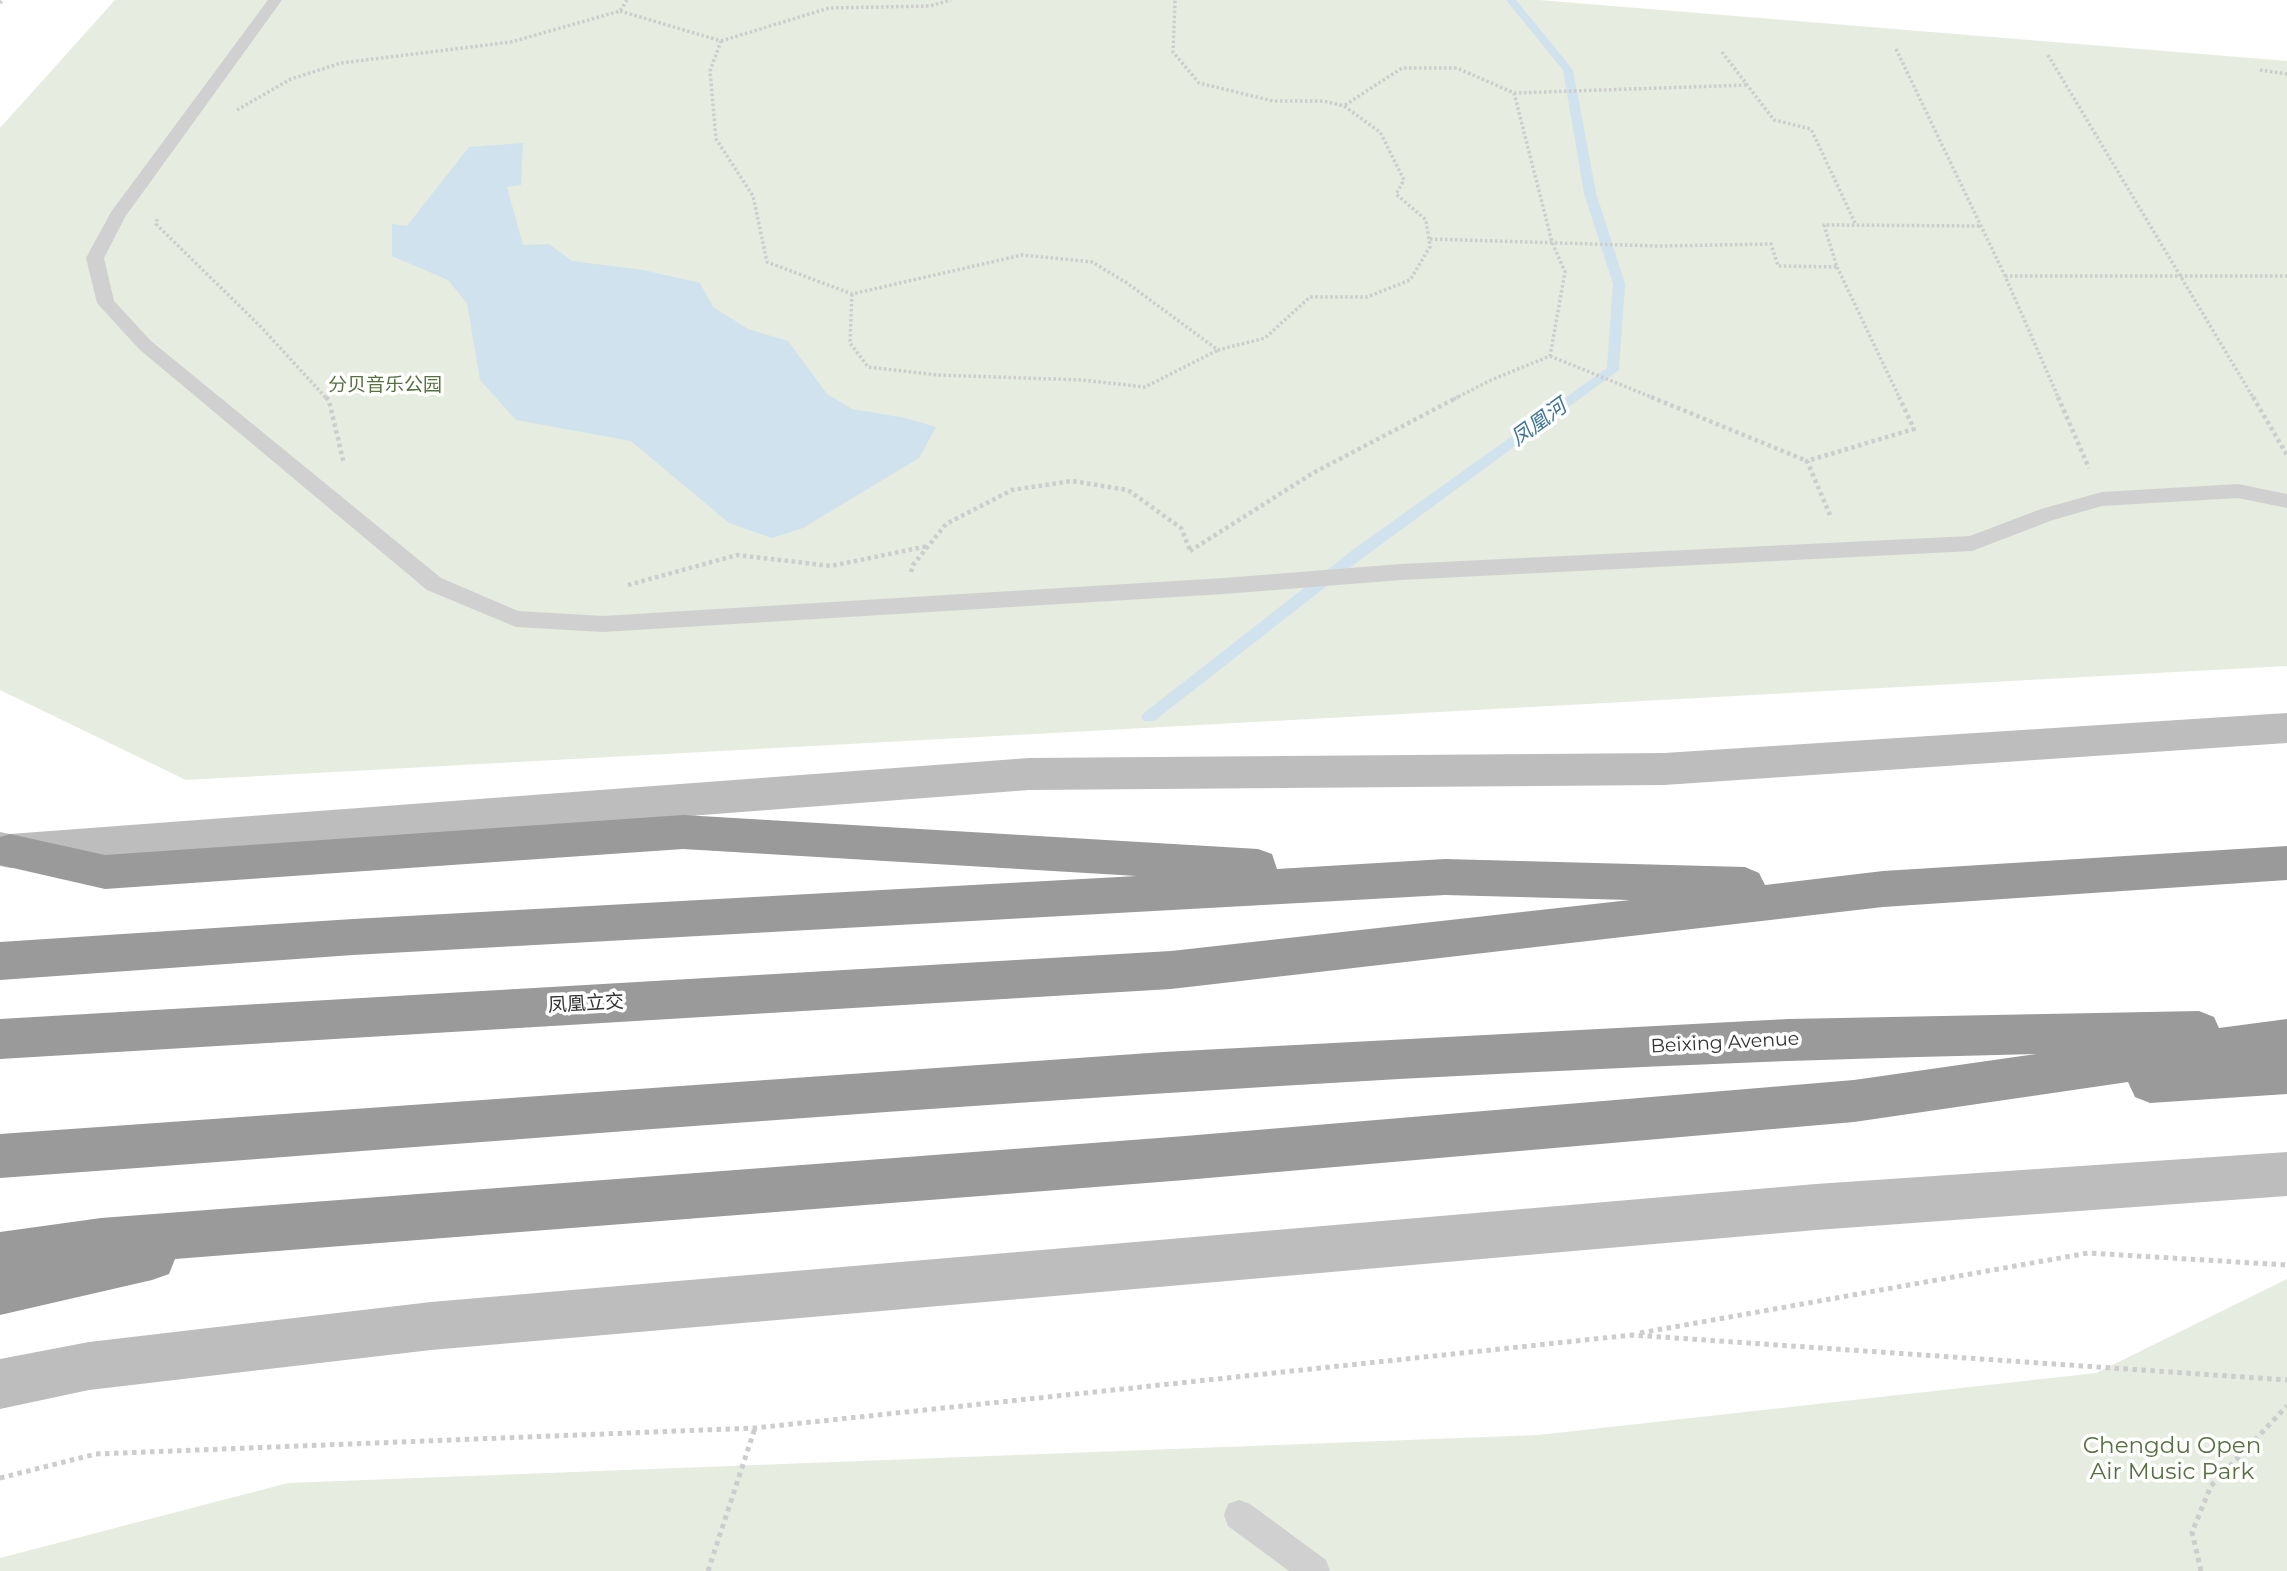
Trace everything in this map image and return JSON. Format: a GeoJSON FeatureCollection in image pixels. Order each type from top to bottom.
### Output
{"type":"FeatureCollection","features":[{"type":"Feature","properties":{"kind":"highway"},"geometry":{"type":"LineString","coordinates":[[5,850],[105,872],[683,832],[1445,877],[1883,889],[2287,863]]}},
{"type":"Feature","properties":{"kind":"highway"},"geometry":{"type":"LineString","coordinates":[[2192,871],[2287,855]]}},
{"type":"Feature","properties":{"kind":"highway"},"geometry":{"type":"LineString","coordinates":[[0,961],[353,937],[1445,877]]}},
{"type":"Feature","properties":{"kind":"highway","name":"凤凰立交"},"geometry":{"type":"LineString","coordinates":[[0,1039],[1171,970],[1883,889]]}},
{"type":"Feature","properties":{"kind":"highway","name":"Beixing Avenue"},"geometry":{"type":"LineString","coordinates":[[0,1156],[1163,1073],[1788,1039],[2287,1029]]}},
{"type":"Feature","properties":{"kind":"highway"},"geometry":{"type":"LineString","coordinates":[[1854,1101],[2287,1039]]}},
{"type":"Feature","properties":{"kind":"highway"},"geometry":{"type":"LineString","coordinates":[[0,1255],[101,1241],[1185,1158],[1854,1101],[2287,1073]]}},
{"type":"Feature","properties":{"kind":"highway"},"geometry":{"type":"LineString","coordinates":[[0,1291],[283,1227]]}},
{"type":"Feature","properties":{"kind":"street"},"geometry":{"type":"LineString","coordinates":[[5,850],[1029,774],[1664,769],[2287,728]]}},
{"type":"Feature","properties":{"kind":"street"},"geometry":{"type":"LineString","coordinates":[[0,1384],[89,1366],[431,1326],[1816,1207],[2287,1174]]}},
{"type":"Feature","properties":{"kind":"lane"},"geometry":{"type":"LineString","coordinates":[[275,0],[117,216],[95,258],[106,303],[145,345],[434,584],[516,620],[603,624],[1401,572],[1972,543],[2048,514],[2102,499],[2238,491],[2287,501]]}},
{"type":"Feature","properties":{"kind":"lane"},"geometry":{"type":"LineString","coordinates":[[1239,1515],[1315,1571]]}},
{"type":"Feature","properties":{"kind":"path"},"geometry":{"type":"LineString","coordinates":[[620,11],[627,0]]}},
{"type":"Feature","properties":{"kind":"path"},"geometry":{"type":"LineString","coordinates":[[233,112],[291,79],[341,63],[511,43],[620,11],[721,41],[829,8],[930,6],[951,0]]}},
{"type":"Feature","properties":{"kind":"path"},"geometry":{"type":"LineString","coordinates":[[852,294],[850,344],[868,367],[938,375],[1082,380],[1145,387],[1217,350],[1265,338],[1310,297],[1367,297],[1410,280],[1430,247],[1430,239],[1426,220],[1396,194],[1404,180],[1380,132],[1344,106],[1324,102],[1273,102],[1199,83],[1173,52],[1175,0]]}},
{"type":"Feature","properties":{"kind":"path"},"geometry":{"type":"LineString","coordinates":[[721,41],[710,71],[716,139],[753,196],[766,262],[852,294],[1023,255],[1092,262],[1127,283],[1217,350]]}},
{"type":"Feature","properties":{"kind":"path"},"geometry":{"type":"LineString","coordinates":[[1896,49],[2005,276],[2102,499]]}},
{"type":"Feature","properties":{"kind":"path"},"geometry":{"type":"LineString","coordinates":[[1722,52],[1774,120],[1811,129],[1856,225]]}},
{"type":"Feature","properties":{"kind":"path"},"geometry":{"type":"LineString","coordinates":[[2048,55],[2287,455]]}},
{"type":"Feature","properties":{"kind":"path"},"geometry":{"type":"LineString","coordinates":[[1344,106],[1402,68],[1457,68],[1514,93],[1747,85]]}},
{"type":"Feature","properties":{"kind":"path"},"geometry":{"type":"LineString","coordinates":[[2260,70],[2287,74]]}},
{"type":"Feature","properties":{"kind":"path"},"geometry":{"type":"LineString","coordinates":[[1514,93],[1552,242],[1564,272],[1550,356]]}},
{"type":"Feature","properties":{"kind":"path"},"geometry":{"type":"LineString","coordinates":[[164,151],[156,224],[261,327],[329,401],[359,522]]}},
{"type":"Feature","properties":{"kind":"path"},"geometry":{"type":"LineString","coordinates":[[1190,551],[1312,473],[1491,380],[1550,356],[1807,461],[1913,429],[1837,267],[1824,225],[1981,226]]}},
{"type":"Feature","properties":{"kind":"path"},"geometry":{"type":"LineString","coordinates":[[1430,239],[1658,246],[1771,244],[1778,266],[1837,267]]}},
{"type":"Feature","properties":{"kind":"path"},"geometry":{"type":"LineString","coordinates":[[2005,276],[2287,276]]}},
{"type":"Feature","properties":{"kind":"path"},"geometry":{"type":"LineString","coordinates":[[1807,461],[1844,550]]}},
{"type":"Feature","properties":{"kind":"path"},"geometry":{"type":"LineString","coordinates":[[904,606],[913,565],[946,524],[1012,489],[1072,481],[1128,490],[1181,528],[1190,551],[1214,586]]}},
{"type":"Feature","properties":{"kind":"path"},"geometry":{"type":"LineString","coordinates":[[620,587],[737,555],[831,566],[929,546]]}},
{"type":"Feature","properties":{"kind":"path"},"geometry":{"type":"LineString","coordinates":[[0,1478],[96,1454],[755,1428],[1632,1335],[2088,1253],[2287,1265]]}},
{"type":"Feature","properties":{"kind":"path"},"geometry":{"type":"LineString","coordinates":[[1632,1335],[2287,1380]]}},
{"type":"Feature","properties":{"kind":"path"},"geometry":{"type":"LineString","coordinates":[[2201,1571],[2192,1532],[2211,1486],[2287,1406]]}},
{"type":"Feature","properties":{"kind":"path"},"geometry":{"type":"LineString","coordinates":[[708,1571],[755,1428]]}},
{"type":"Feature","properties":{"kind":"green space","name":"分贝音乐公园"},"geometry":{"type":"Polygon","coordinates":[[[115,0],[1539,0],[2287,61],[2287,666],[186,780],[0,690],[0,128],[115,0]]]}},
{"type":"Feature","properties":{"kind":"green space","name":"Chengdu Open Air Music Park"},"geometry":{"type":"Polygon","coordinates":[[[2287,1279],[2287,1571],[0,1571],[0,1558],[288,1483],[1538,1435],[2096,1373],[2287,1279]]]}},
{"type":"Feature","properties":{"kind":"water"},"geometry":{"type":"Polygon","coordinates":[[[523,143],[521,185],[507,187],[523,245],[549,244],[572,261],[643,270],[700,283],[713,307],[748,329],[788,341],[827,394],[852,409],[905,418],[936,427],[919,458],[803,528],[772,538],[729,523],[631,441],[516,420],[480,380],[467,303],[448,280],[392,256],[392,224],[407,226],[469,147],[523,143]]]}},
{"type":"Feature","properties":{"kind":"waterway","name":"凤凰河"},"geometry":{"type":"LineString","coordinates":[[1149,717],[1359,553],[1613,370],[1619,284],[1590,193],[1568,70],[1511,0]]}}]}
